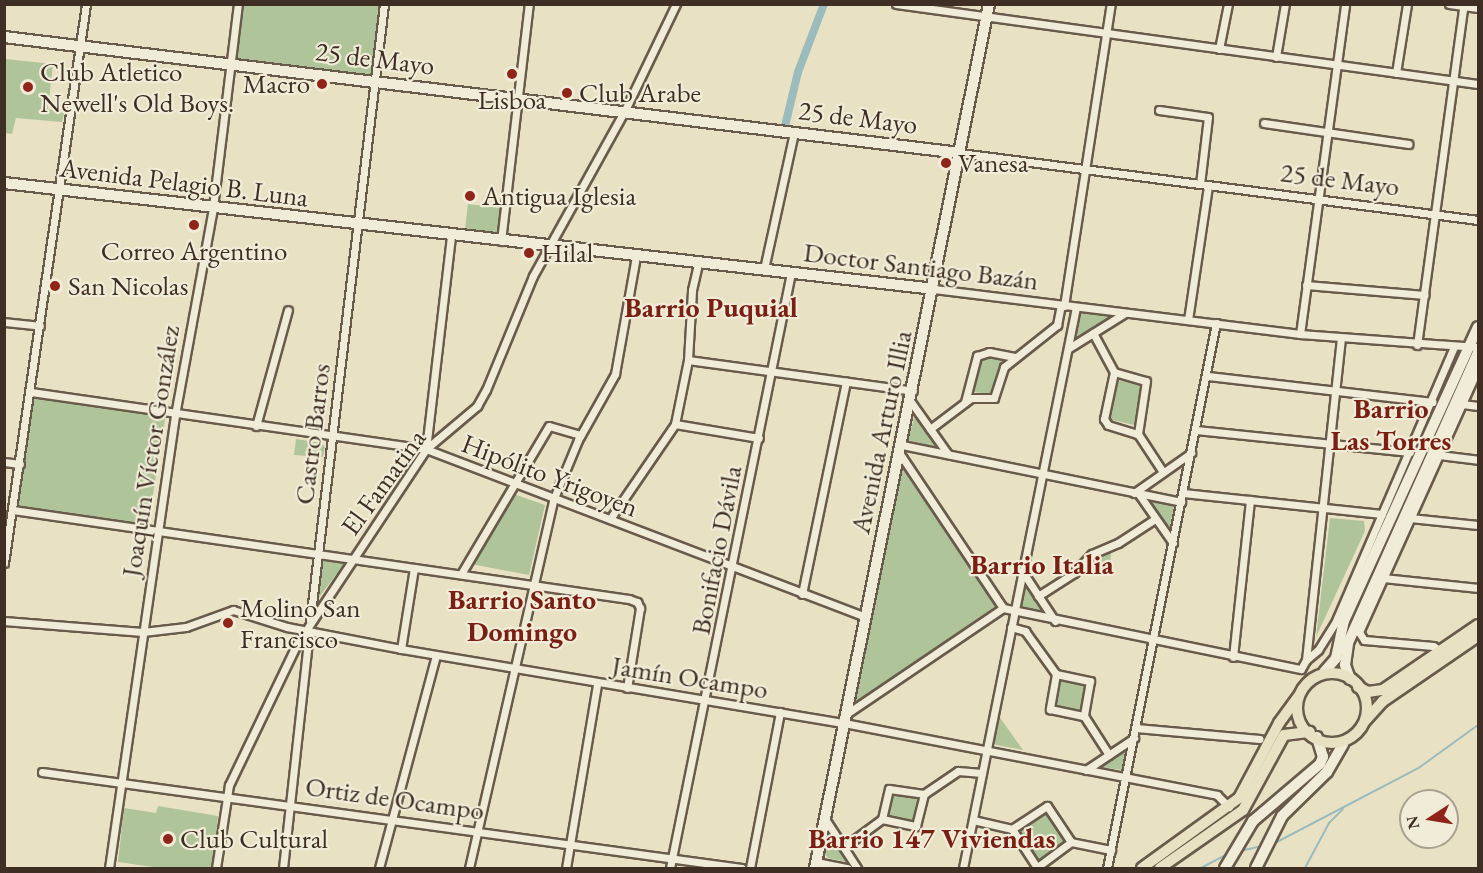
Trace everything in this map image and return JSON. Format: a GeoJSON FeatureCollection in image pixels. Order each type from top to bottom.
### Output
{"type":"FeatureCollection","features":[{"type":"Feature","properties":{"kind":"main road","name":"Avenida Arturo Illia"},"geometry":{"type":"LineString","coordinates":[[816,865],[934,289],[989,4]]}},
{"type":"Feature","properties":{"kind":"main road","name":"25 de Mayo"},"geometry":{"type":"LineString","coordinates":[[4,37],[231,62],[960,153]]}},
{"type":"Feature","properties":{"kind":"main road","name":"Avenida Pelagio B. Luna"},"geometry":{"type":"LineString","coordinates":[[4,183],[357,225]]}},
{"type":"Feature","properties":{"kind":"main road","name":"Doctor Santiago Bazán"},"geometry":{"type":"LineString","coordinates":[[357,225],[934,289]]}},
{"type":"Feature","properties":{"kind":"main road"},"geometry":{"type":"LineString","coordinates":[[1364,722],[1365,706],[1345,665],[1348,643],[1473,347],[1479,327]]}},
{"type":"Feature","properties":{"kind":"main road"},"geometry":{"type":"LineString","coordinates":[[1142,868],[1229,807],[1244,792],[1279,723],[1308,681],[1324,672],[1336,658],[1344,621],[1473,347]]}},
{"type":"Feature","properties":{"kind":"main road"},"geometry":{"type":"LineString","coordinates":[[1324,672],[1354,683],[1368,692],[1383,690],[1479,625]]}},
{"type":"Feature","properties":{"kind":"main road"},"geometry":{"type":"LineString","coordinates":[[1256,868],[1282,816],[1327,772],[1342,744],[1354,737],[1383,701],[1479,636]]}},
{"type":"Feature","properties":{"kind":"main road"},"geometry":{"type":"LineString","coordinates":[[1225,868],[1253,821],[1320,764],[1323,757],[1313,735],[1299,718],[1298,698]]}},
{"type":"Feature","properties":{"kind":"main road"},"geometry":{"type":"LineString","coordinates":[[1160,868],[1243,810],[1284,735],[1313,735],[1342,744]]}},
{"type":"Feature","properties":{"kind":"street"},"geometry":{"type":"LineString","coordinates":[[4,563],[31,392],[86,4]]}},
{"type":"Feature","properties":{"kind":"street","name":"Joaquín Víctor González"},"geometry":{"type":"LineString","coordinates":[[109,868],[175,415],[213,207],[238,4]]}},
{"type":"Feature","properties":{"kind":"street","name":"Castro Barros"},"geometry":{"type":"LineString","coordinates":[[283,868],[384,4]]}},
{"type":"Feature","properties":{"kind":"street"},"geometry":{"type":"LineString","coordinates":[[501,241],[529,4]]}},
{"type":"Feature","properties":{"kind":"street","name":"El Famatina"},"geometry":{"type":"LineString","coordinates":[[216,868],[226,796],[297,644],[309,631],[354,558],[426,450],[477,406],[548,247],[625,110],[676,4]]}},
{"type":"Feature","properties":{"kind":"street"},"geometry":{"type":"LineString","coordinates":[[896,4],[1479,84]]}},
{"type":"Feature","properties":{"kind":"street"},"geometry":{"type":"LineString","coordinates":[[930,429],[973,398],[994,398],[1001,371],[1056,325],[1062,306],[1086,170],[1112,4]]}},
{"type":"Feature","properties":{"kind":"street"},"geometry":{"type":"LineString","coordinates":[[1219,49],[1228,4]]}},
{"type":"Feature","properties":{"kind":"street"},"geometry":{"type":"LineString","coordinates":[[1276,57],[1285,4]]}},
{"type":"Feature","properties":{"kind":"street"},"geometry":{"type":"LineString","coordinates":[[1300,334],[1325,132],[1345,4]]}},
{"type":"Feature","properties":{"kind":"street"},"geometry":{"type":"LineString","coordinates":[[1396,73],[1407,4]]}},
{"type":"Feature","properties":{"kind":"street"},"geometry":{"type":"LineString","coordinates":[[1449,4],[1479,8]]}},
{"type":"Feature","properties":{"kind":"street"},"geometry":{"type":"LineString","coordinates":[[1417,345],[1464,5]]}},
{"type":"Feature","properties":{"kind":"street"},"geometry":{"type":"LineString","coordinates":[[1159,110],[1208,117],[1200,184]]}},
{"type":"Feature","properties":{"kind":"street"},"geometry":{"type":"LineString","coordinates":[[1264,123],[1408,144]]}},
{"type":"Feature","properties":{"kind":"street"},"geometry":{"type":"LineString","coordinates":[[764,269],[794,132]]}},
{"type":"Feature","properties":{"kind":"street","name":"25 de Mayo"},"geometry":{"type":"LineString","coordinates":[[960,153],[1479,220]]}},
{"type":"Feature","properties":{"kind":"street"},"geometry":{"type":"LineString","coordinates":[[1188,320],[1208,186]]}},
{"type":"Feature","properties":{"kind":"street"},"geometry":{"type":"LineString","coordinates":[[426,450],[451,236]]}},
{"type":"Feature","properties":{"kind":"street"},"geometry":{"type":"LineString","coordinates":[[469,868],[554,498],[581,435],[615,374],[636,256]]}},
{"type":"Feature","properties":{"kind":"street"},"geometry":{"type":"LineString","coordinates":[[610,519],[675,424],[688,360],[692,290],[698,263]]}},
{"type":"Feature","properties":{"kind":"street","name":"Bonifacio Dávila"},"geometry":{"type":"LineString","coordinates":[[670,868],[734,570],[791,273]]}},
{"type":"Feature","properties":{"kind":"street"},"geometry":{"type":"LineString","coordinates":[[1306,285],[1425,295]]}},
{"type":"Feature","properties":{"kind":"street","name":"Doctor Santiago Bazán"},"geometry":{"type":"LineString","coordinates":[[934,289],[1300,334],[1417,345],[1473,347]]}},
{"type":"Feature","properties":{"kind":"street"},"geometry":{"type":"LineString","coordinates":[[963,868],[1076,308]]}},
{"type":"Feature","properties":{"kind":"street"},"geometry":{"type":"LineString","coordinates":[[256,426],[288,310]]}},
{"type":"Feature","properties":{"kind":"street"},"geometry":{"type":"LineString","coordinates":[[1069,348],[1125,313]]}},
{"type":"Feature","properties":{"kind":"street"},"geometry":{"type":"LineString","coordinates":[[4,322],[40,326]]}},
{"type":"Feature","properties":{"kind":"street"},"geometry":{"type":"LineString","coordinates":[[1107,868],[1208,376],[1216,323]]}},
{"type":"Feature","properties":{"kind":"street"},"geometry":{"type":"LineString","coordinates":[[1093,333],[1114,372],[1104,419],[1108,425],[1138,434],[1163,472]]}},
{"type":"Feature","properties":{"kind":"street"},"geometry":{"type":"LineString","coordinates":[[1306,660],[1341,338]]}},
{"type":"Feature","properties":{"kind":"street"},"geometry":{"type":"LineString","coordinates":[[901,449],[1003,608],[1054,621],[1296,670],[1318,650],[1335,623],[1454,347]]}},
{"type":"Feature","properties":{"kind":"street"},"geometry":{"type":"LineString","coordinates":[[965,402],[977,356],[989,352],[1015,357]]}},
{"type":"Feature","properties":{"kind":"street"},"geometry":{"type":"LineString","coordinates":[[688,360],[846,382],[912,397],[930,429],[948,454]]}},
{"type":"Feature","properties":{"kind":"street"},"geometry":{"type":"LineString","coordinates":[[1441,651],[1433,646],[1360,638],[1359,632],[1479,368]]}},
{"type":"Feature","properties":{"kind":"street"},"geometry":{"type":"LineString","coordinates":[[1114,372],[1146,381],[1138,434]]}},
{"type":"Feature","properties":{"kind":"street"},"geometry":{"type":"LineString","coordinates":[[1208,376],[1432,402]]}},
{"type":"Feature","properties":{"kind":"street"},"geometry":{"type":"LineString","coordinates":[[802,594],[846,382]]}},
{"type":"Feature","properties":{"kind":"street","name":"Hipólito Yrigoyen"},"geometry":{"type":"LineString","coordinates":[[31,392],[175,415],[426,450],[610,519],[734,570],[865,618]]}},
{"type":"Feature","properties":{"kind":"street"},"geometry":{"type":"LineString","coordinates":[[1462,404],[1479,406]]}},
{"type":"Feature","properties":{"kind":"street"},"geometry":{"type":"LineString","coordinates":[[675,424],[759,438]]}},
{"type":"Feature","properties":{"kind":"street"},"geometry":{"type":"LineString","coordinates":[[461,574],[512,483],[549,426],[581,435]]}},
{"type":"Feature","properties":{"kind":"street"},"geometry":{"type":"LineString","coordinates":[[1196,430],[1410,452]]}},
{"type":"Feature","properties":{"kind":"street"},"geometry":{"type":"LineString","coordinates":[[901,449],[948,454],[1181,502]]}},
{"type":"Feature","properties":{"kind":"street"},"geometry":{"type":"LineString","coordinates":[[1136,493],[1191,453]]}},
{"type":"Feature","properties":{"kind":"street"},"geometry":{"type":"LineString","coordinates":[[1438,455],[1479,460]]}},
{"type":"Feature","properties":{"kind":"street"},"geometry":{"type":"LineString","coordinates":[[4,462],[20,464]]}},
{"type":"Feature","properties":{"kind":"street"},"geometry":{"type":"LineString","coordinates":[[1136,493],[1173,543]]}},
{"type":"Feature","properties":{"kind":"street"},"geometry":{"type":"LineString","coordinates":[[1183,493],[1382,514]]}},
{"type":"Feature","properties":{"kind":"street"},"geometry":{"type":"LineString","coordinates":[[1233,657],[1250,500]]}},
{"type":"Feature","properties":{"kind":"street"},"geometry":{"type":"LineString","coordinates":[[13,510],[319,552],[637,602],[638,626],[627,688]]}},
{"type":"Feature","properties":{"kind":"street"},"geometry":{"type":"LineString","coordinates":[[1410,518],[1479,525]]}},
{"type":"Feature","properties":{"kind":"street"},"geometry":{"type":"LineString","coordinates":[[1038,596],[1074,573],[1092,554],[1118,543],[1155,519]]}},
{"type":"Feature","properties":{"kind":"street"},"geometry":{"type":"LineString","coordinates":[[401,649],[414,568]]}},
{"type":"Feature","properties":{"kind":"street"},"geometry":{"type":"LineString","coordinates":[[1022,571],[1054,621]]}},
{"type":"Feature","properties":{"kind":"street"},"geometry":{"type":"LineString","coordinates":[[1383,578],[1479,588]]}},
{"type":"Feature","properties":{"kind":"street"},"geometry":{"type":"LineString","coordinates":[[845,719],[1003,608]]}},
{"type":"Feature","properties":{"kind":"street","name":"Jamín Ocampo"},"geometry":{"type":"LineString","coordinates":[[4,621],[143,632],[186,627],[227,610],[309,631],[597,684],[780,712],[845,719],[985,752],[1216,795],[1229,807]]}},
{"type":"Feature","properties":{"kind":"street"},"geometry":{"type":"LineString","coordinates":[[1011,627],[1025,631],[1056,674],[1090,681],[1084,716],[1109,755]]}},
{"type":"Feature","properties":{"kind":"street"},"geometry":{"type":"LineString","coordinates":[[379,868],[394,819],[436,655]]}},
{"type":"Feature","properties":{"kind":"street"},"geometry":{"type":"LineString","coordinates":[[1056,674],[1050,709],[1084,716]]}},
{"type":"Feature","properties":{"kind":"street"},"geometry":{"type":"LineString","coordinates":[[566,868],[597,684]]}},
{"type":"Feature","properties":{"kind":"street"},"geometry":{"type":"LineString","coordinates":[[750,868],[780,712]]}},
{"type":"Feature","properties":{"kind":"street"},"geometry":{"type":"LineString","coordinates":[[1136,728],[1260,739]]}},
{"type":"Feature","properties":{"kind":"street"},"geometry":{"type":"LineString","coordinates":[[1086,770],[1134,738]]}},
{"type":"Feature","properties":{"kind":"street","name":"Ortiz de Ocampo"},"geometry":{"type":"LineString","coordinates":[[42,771],[741,868]]}},
{"type":"Feature","properties":{"kind":"street"},"geometry":{"type":"LineString","coordinates":[[882,819],[916,826],[924,794],[958,771],[982,773]]}},
{"type":"Feature","properties":{"kind":"street"},"geometry":{"type":"LineString","coordinates":[[844,847],[882,819],[890,789],[924,794]]}},
{"type":"Feature","properties":{"kind":"street"},"geometry":{"type":"LineString","coordinates":[[1012,829],[1047,806],[1071,842],[1111,850]]}},
{"type":"Feature","properties":{"kind":"street"},"geometry":{"type":"LineString","coordinates":[[825,819],[857,868]]}},
{"type":"Feature","properties":{"kind":"street"},"geometry":{"type":"LineString","coordinates":[[973,820],[1012,829],[1036,867],[1071,842]]}},
{"type":"Feature","properties":{"kind":"street"},"geometry":{"type":"LineString","coordinates":[[816,865],[847,868]]}},
{"type":"Feature","properties":{"kind":"green space"},"geometry":{"type":"Polygon","coordinates":[[[242,5],[380,5],[372,75],[236,60],[242,5]]]}},
{"type":"Feature","properties":{"kind":"green space","name":"Club Atletico Newell's Old Boys."},"geometry":{"type":"Polygon","coordinates":[[[5,59],[53,64],[48,109],[64,113],[62,122],[16,118],[12,134],[5,133],[5,59]]]}},
{"type":"Feature","properties":{"kind":"green space"},"geometry":{"type":"Polygon","coordinates":[[[468,204],[501,208],[497,237],[464,233],[468,204]]]}},
{"type":"Feature","properties":{"kind":"green space"},"geometry":{"type":"Polygon","coordinates":[[[1085,311],[1112,317],[1079,337],[1076,334],[1080,314],[1085,311]]]}},
{"type":"Feature","properties":{"kind":"green space"},"geometry":{"type":"Polygon","coordinates":[[[989,357],[1002,359],[990,394],[973,392],[979,362],[989,357]]]}},
{"type":"Feature","properties":{"kind":"green space"},"geometry":{"type":"Polygon","coordinates":[[[1117,380],[1144,386],[1135,425],[1108,419],[1117,380]]]}},
{"type":"Feature","properties":{"kind":"green space"},"geometry":{"type":"Polygon","coordinates":[[[33,396],[165,417],[148,529],[15,508],[33,396]]]}},
{"type":"Feature","properties":{"kind":"green space"},"geometry":{"type":"Polygon","coordinates":[[[915,415],[936,447],[908,440],[915,415]]]}},
{"type":"Feature","properties":{"kind":"green space"},"geometry":{"type":"Polygon","coordinates":[[[296,439],[321,443],[325,447],[323,457],[294,455],[296,439]]]}},
{"type":"Feature","properties":{"kind":"green space"},"geometry":{"type":"Polygon","coordinates":[[[902,468],[996,606],[855,703],[902,468]]]}},
{"type":"Feature","properties":{"kind":"green space"},"geometry":{"type":"Polygon","coordinates":[[[511,493],[545,505],[529,575],[471,564],[511,493]]]}},
{"type":"Feature","properties":{"kind":"green space"},"geometry":{"type":"Polygon","coordinates":[[[1150,500],[1174,506],[1169,530],[1150,500]]]}},
{"type":"Feature","properties":{"kind":"green space"},"geometry":{"type":"Polygon","coordinates":[[[1330,518],[1364,521],[1365,531],[1316,637],[1330,518]]]}},
{"type":"Feature","properties":{"kind":"green space"},"geometry":{"type":"Polygon","coordinates":[[[1106,552],[1111,552],[1110,572],[1085,569],[1106,552]]]}},
{"type":"Feature","properties":{"kind":"green space"},"geometry":{"type":"Polygon","coordinates":[[[323,557],[345,562],[318,599],[323,557]]]}},
{"type":"Feature","properties":{"kind":"green space"},"geometry":{"type":"Polygon","coordinates":[[[1026,585],[1044,614],[1021,609],[1026,585]]]}},
{"type":"Feature","properties":{"kind":"green space"},"geometry":{"type":"Polygon","coordinates":[[[1059,678],[1087,684],[1081,712],[1053,706],[1059,678]]]}},
{"type":"Feature","properties":{"kind":"green space"},"geometry":{"type":"Polygon","coordinates":[[[998,715],[1023,750],[996,745],[992,738],[998,715]]]}},
{"type":"Feature","properties":{"kind":"green space"},"geometry":{"type":"Polygon","coordinates":[[[1130,745],[1124,770],[1096,767],[1130,745]]]}},
{"type":"Feature","properties":{"kind":"green space"},"geometry":{"type":"Polygon","coordinates":[[[892,792],[918,797],[913,822],[887,817],[892,792]]]}},
{"type":"Feature","properties":{"kind":"green space","name":"Club Cultural"},"geometry":{"type":"Polygon","coordinates":[[[158,806],[218,816],[213,868],[160,868],[118,862],[124,808],[156,813],[158,806]]]}},
{"type":"Feature","properties":{"kind":"green space"},"geometry":{"type":"Polygon","coordinates":[[[1047,811],[1067,841],[1036,862],[1016,832],[1047,811]]]}},
{"type":"Feature","properties":{"kind":"green space"},"geometry":{"type":"Polygon","coordinates":[[[828,831],[851,863],[828,858],[823,852],[828,831]]]}},
{"type":"Feature","properties":{"kind":"waterway"},"geometry":{"type":"LineString","coordinates":[[784,130],[798,72],[824,4]]}},
{"type":"Feature","properties":{"kind":"waterway"},"geometry":{"type":"LineString","coordinates":[[1273,844],[1420,767],[1478,725]]}},
{"type":"Feature","properties":{"kind":"waterway"},"geometry":{"type":"LineString","coordinates":[[1305,868],[1329,823],[1343,809]]}},
{"type":"Feature","properties":{"kind":"waterway"},"geometry":{"type":"LineString","coordinates":[[1240,851],[1258,847]]}},
{"type":"Feature","properties":{"kind":"waterway"},"geometry":{"type":"LineString","coordinates":[[1201,868],[1225,855]]}},
{"type":"Feature","properties":{"kind":"place","name":"Lisboa"},"geometry":{"type":"Point","coordinates":[512,74]}},
{"type":"Feature","properties":{"kind":"place","name":"Macro"},"geometry":{"type":"Point","coordinates":[322,84]}},
{"type":"Feature","properties":{"kind":"place","name":"Club Atletico Newell's Old Boys."},"geometry":{"type":"Point","coordinates":[28,87]}},
{"type":"Feature","properties":{"kind":"place","name":"Club Arabe"},"geometry":{"type":"Point","coordinates":[567,93]}},
{"type":"Feature","properties":{"kind":"place","name":"Vanesa"},"geometry":{"type":"Point","coordinates":[946,163]}},
{"type":"Feature","properties":{"kind":"place","name":"Antigua Iglesia"},"geometry":{"type":"Point","coordinates":[470,196]}},
{"type":"Feature","properties":{"kind":"place","name":"Correo Argentino"},"geometry":{"type":"Point","coordinates":[194,225]}},
{"type":"Feature","properties":{"kind":"place","name":"Hilal"},"geometry":{"type":"Point","coordinates":[529,253]}},
{"type":"Feature","properties":{"kind":"place","name":"San Nicolas"},"geometry":{"type":"Point","coordinates":[55,286]}},
{"type":"Feature","properties":{"kind":"place","name":"Molino San Francisco"},"geometry":{"type":"Point","coordinates":[228,623]}},
{"type":"Feature","properties":{"kind":"place","name":"Club Cultural"},"geometry":{"type":"Point","coordinates":[168,839]}},
{"type":"Feature","properties":{"kind":"district","name":"Barrio Puquial"},"geometry":{"type":"Point","coordinates":[711,307]}},
{"type":"Feature","properties":{"kind":"district","name":"Barrio Las Torres"},"geometry":{"type":"Point","coordinates":[1391,424]}},
{"type":"Feature","properties":{"kind":"district","name":"Barrio Italia"},"geometry":{"type":"Point","coordinates":[1042,564]}},
{"type":"Feature","properties":{"kind":"district","name":"Barrio Santo Domingo"},"geometry":{"type":"Point","coordinates":[522,615]}},
{"type":"Feature","properties":{"kind":"district","name":"Barrio 147 Viviendas"},"geometry":{"type":"Point","coordinates":[932,838]}}]}
